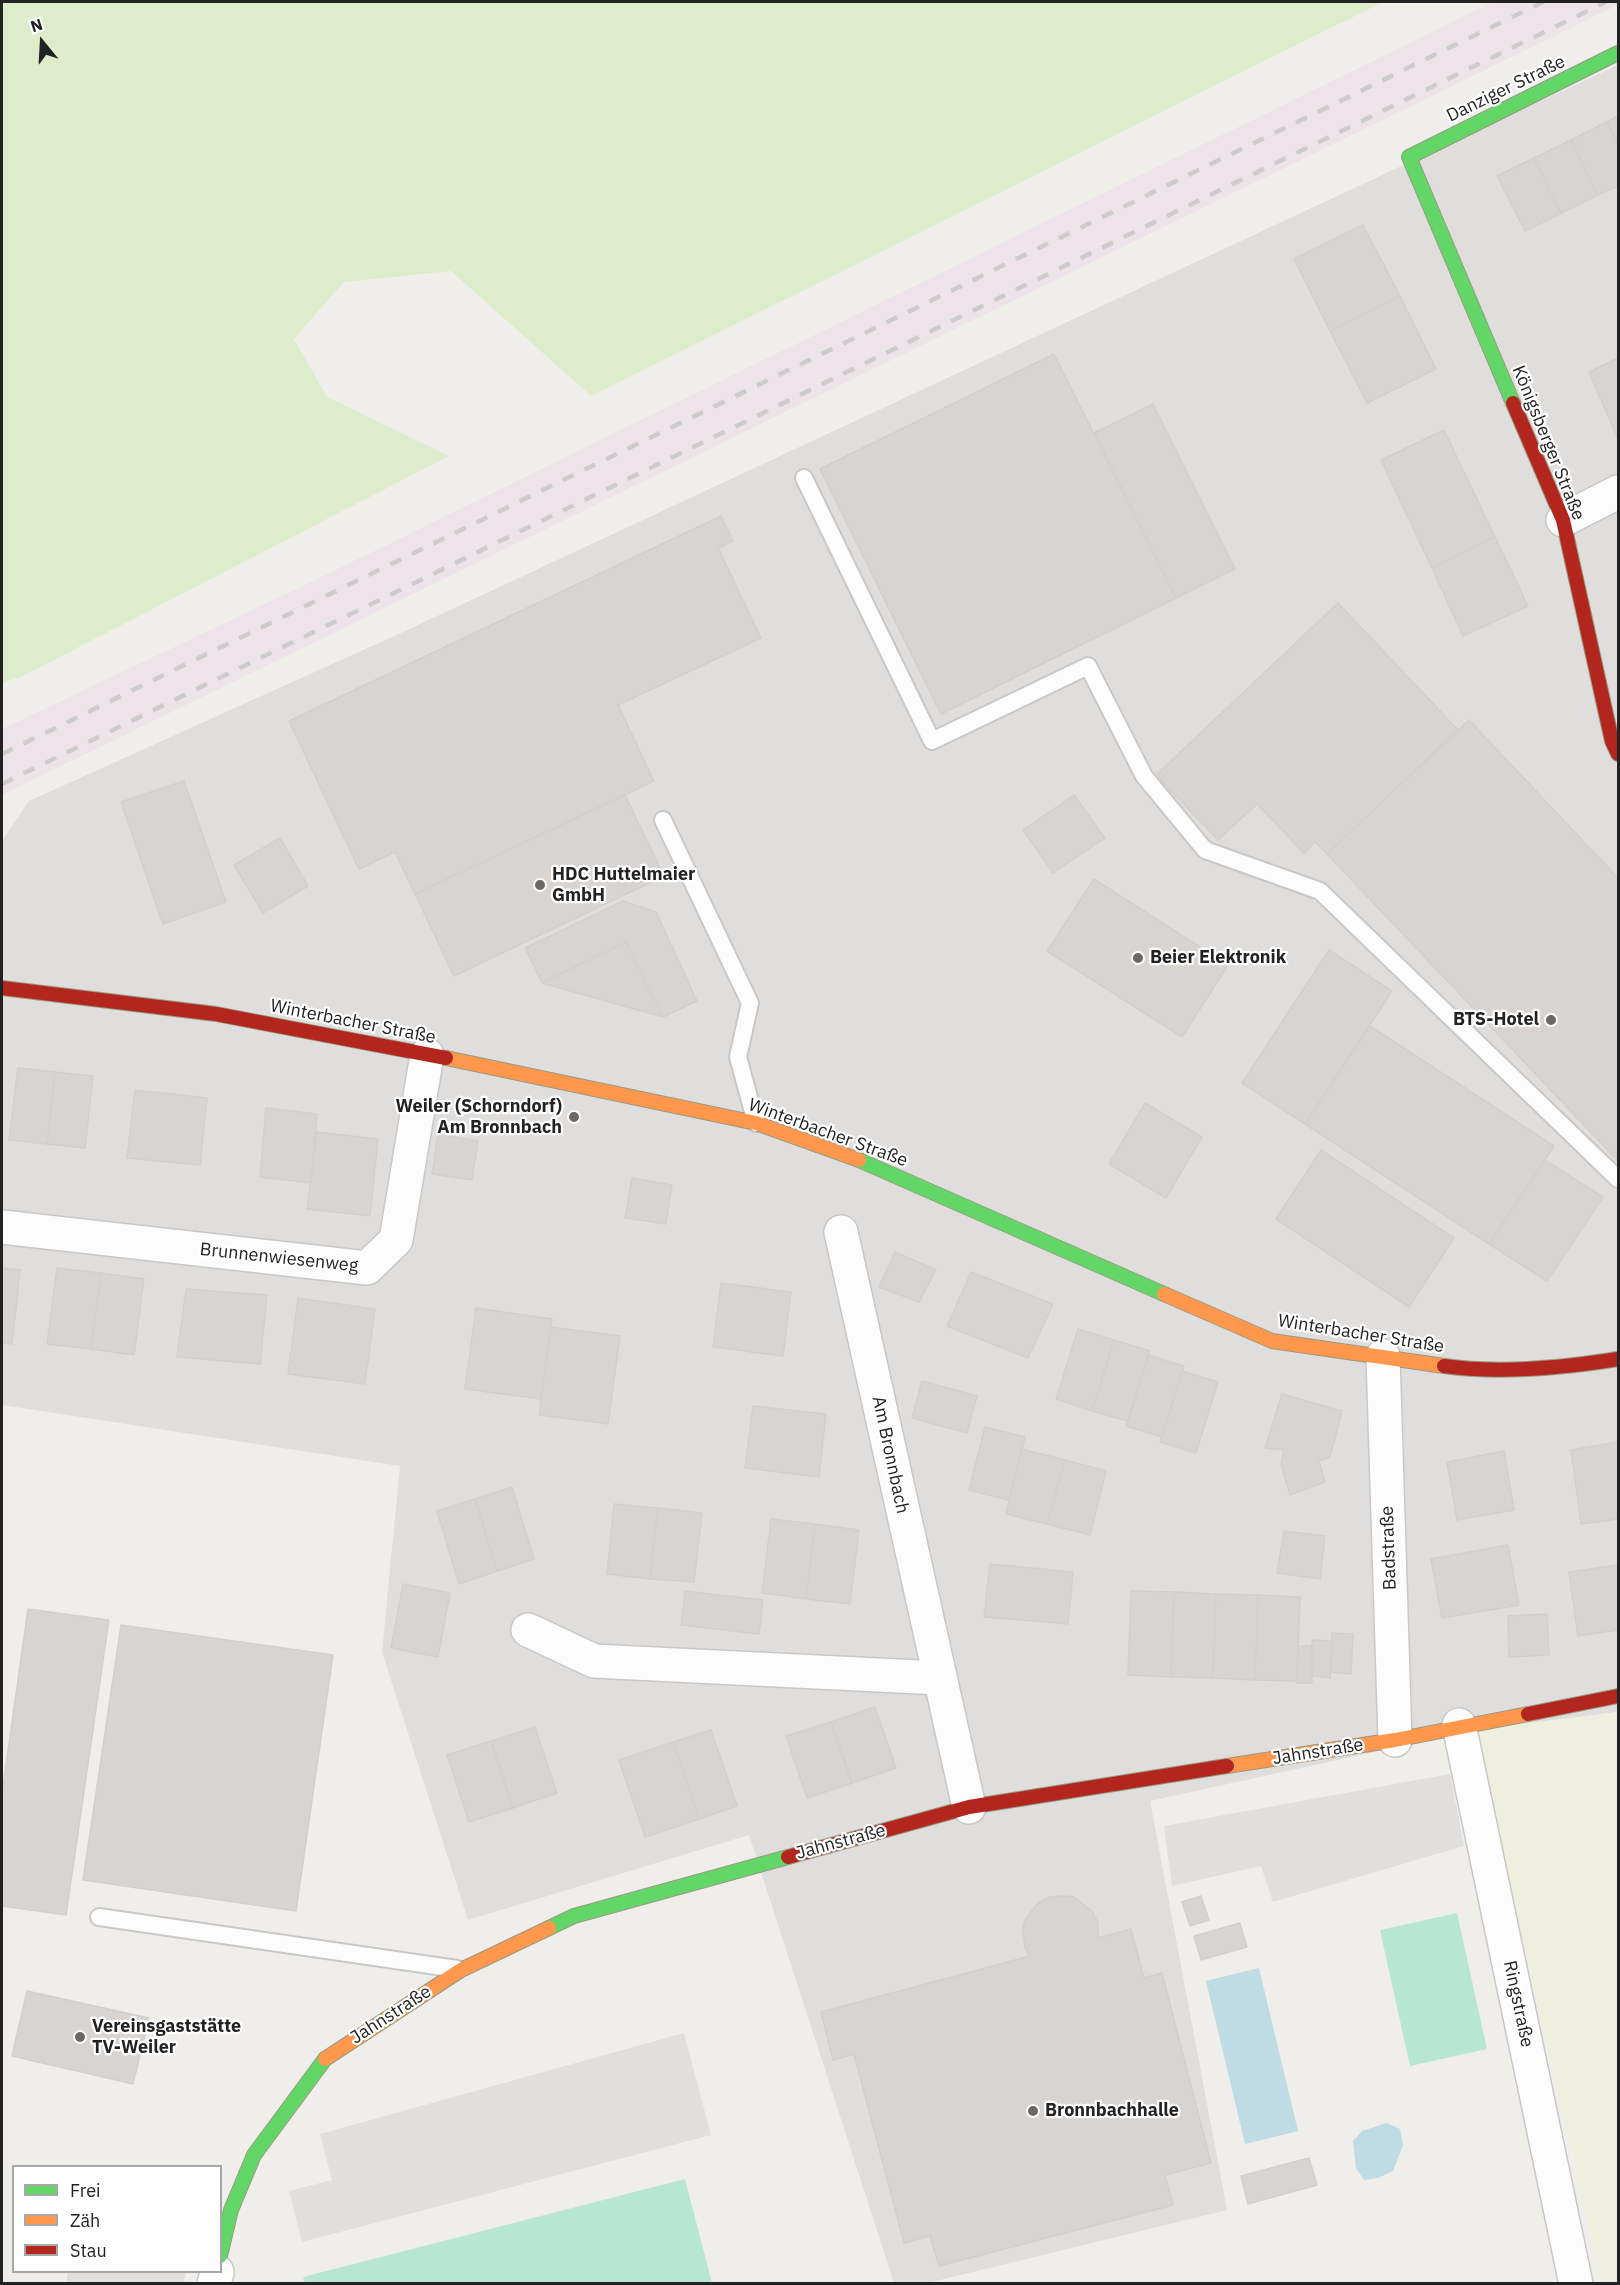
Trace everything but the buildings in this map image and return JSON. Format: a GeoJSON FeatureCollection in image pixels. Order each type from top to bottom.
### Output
{"type":"FeatureCollection","features":[{"type":"Feature","properties":{"kind":"street","name":"Danziger Straße"},"geometry":{"type":"LineString","coordinates":[[1409,157],[1618,53]]}},
{"type":"Feature","properties":{"kind":"street","name":"Königsberger Straße"},"geometry":{"type":"LineString","coordinates":[[1409,157],[1563,520],[1612,741],[1618,754]]}},
{"type":"Feature","properties":{"kind":"street"},"geometry":{"type":"LineString","coordinates":[[1563,520],[1618,492]]}},
{"type":"Feature","properties":{"kind":"street","name":"Winterbacher Straße"},"geometry":{"type":"LineString","coordinates":[[2,988],[216,1014],[756,1123],[860,1160],[1272,1341],[1475,1370],[1588,1364],[1618,1359]]}},
{"type":"Feature","properties":{"kind":"street","name":"Brunnenwiesenweg"},"geometry":{"type":"LineString","coordinates":[[2,1227],[367,1268],[396,1240],[427,1055]]}},
{"type":"Feature","properties":{"kind":"street","name":"Am Bronnbach"},"geometry":{"type":"LineString","coordinates":[[841,1232],[969,1807]]}},
{"type":"Feature","properties":{"kind":"street","name":"Badstraße"},"geometry":{"type":"LineString","coordinates":[[1383,1356],[1395,1740]]}},
{"type":"Feature","properties":{"kind":"street"},"geometry":{"type":"LineString","coordinates":[[528,1630],[594,1660],[939,1678]]}},
{"type":"Feature","properties":{"kind":"street","name":"Jahnstraße"},"geometry":{"type":"LineString","coordinates":[[222,2248],[231,2210],[254,2155],[325,2059],[460,1970],[574,1916],[969,1807],[1395,1740],[1459,1725],[1618,1696]]}},
{"type":"Feature","properties":{"kind":"street","name":"Ringstraße"},"geometry":{"type":"LineString","coordinates":[[1459,1725],[1576,2283]]}},
{"type":"Feature","properties":{"kind":"lane"},"geometry":{"type":"LineString","coordinates":[[804,478],[932,741],[1088,666],[1144,776],[1205,850],[1320,891],[1618,1179]]}},
{"type":"Feature","properties":{"kind":"lane"},"geometry":{"type":"LineString","coordinates":[[663,820],[750,1003],[738,1057],[756,1123]]}},
{"type":"Feature","properties":{"kind":"lane"},"geometry":{"type":"LineString","coordinates":[[99,1917],[460,1970]]}},
{"type":"Feature","properties":{"kind":"shaded area"},"geometry":{"type":"Polygon","coordinates":[[[1493,2],[1618,2],[1618,5],[2,795],[2,729],[311,582],[1493,2]]]}},
{"type":"Feature","properties":{"kind":"shaded area"},"geometry":{"type":"Polygon","coordinates":[[[1618,65],[1618,1712],[1475,1730],[1150,1801],[1227,2210],[928,2283],[894,2283],[749,1835],[468,1920],[382,1652],[400,1466],[2,1405],[2,841],[29,801],[403,632],[1618,65]]]}},
{"type":"Feature","properties":{"kind":"shaded area","name":"HDC Huttelmaier GmbH"},"geometry":{"type":"Polygon","coordinates":[[[855,712],[968,924],[959,949],[881,995],[786,1013],[692,827],[727,764],[767,739],[855,712]]]}},
{"type":"Feature","properties":{"kind":"shaded area"},"geometry":{"type":"Polygon","coordinates":[[[128,934],[251,957],[243,997],[120,973],[128,934]]]}},
{"type":"Feature","properties":{"kind":"shaded area"},"geometry":{"type":"Polygon","coordinates":[[[1450,1774],[1464,1846],[1273,1902],[1261,1866],[1172,1886],[1164,1826],[1450,1774]]]}},
{"type":"Feature","properties":{"kind":"shaded area"},"geometry":{"type":"Polygon","coordinates":[[[684,2033],[711,2135],[302,2242],[289,2191],[332,2180],[320,2134],[684,2033]]]}},
{"type":"Feature","properties":{"kind":"shaded area"},"geometry":{"type":"Polygon","coordinates":[[[68,2273],[186,2273],[183,2283],[66,2283],[68,2273]]]}},
{"type":"Feature","properties":{"kind":"green space"},"geometry":{"type":"Polygon","coordinates":[[[2,2],[1383,2],[591,396],[451,271],[344,282],[294,339],[327,397],[449,456],[21,677],[2,683],[2,2]]]}},
{"type":"Feature","properties":{"kind":"green space"},"geometry":{"type":"Polygon","coordinates":[[[1618,1712],[1618,2283],[1609,2283],[1596,2259],[1475,1730],[1618,1712]]]}},
{"type":"Feature","properties":{"kind":"green space"},"geometry":{"type":"Polygon","coordinates":[[[1457,1913],[1487,2049],[1410,2066],[1380,1930],[1457,1913]]]}},
{"type":"Feature","properties":{"kind":"green space"},"geometry":{"type":"Polygon","coordinates":[[[685,2179],[712,2283],[305,2283],[303,2277],[685,2179]]]}},
{"type":"Feature","properties":{"kind":"water"},"geometry":{"type":"Polygon","coordinates":[[[1259,1968],[1298,2131],[1245,2144],[1206,1981],[1259,1968]]]}},
{"type":"Feature","properties":{"kind":"water"},"geometry":{"type":"Polygon","coordinates":[[[1387,2123],[1400,2129],[1403,2145],[1393,2171],[1378,2178],[1364,2180],[1356,2168],[1353,2141],[1362,2131],[1387,2123]]]}},
{"type":"Feature","properties":{"kind":"railway"},"geometry":{"type":"LineString","coordinates":[[2,754],[1543,2]]}},
{"type":"Feature","properties":{"kind":"railway"},"geometry":{"type":"LineString","coordinates":[[2,784],[1606,2]]}},
{"type":"Feature","properties":{"kind":"traffic: fast"},"geometry":{"type":"LineString","coordinates":[[1513,403],[1409,157],[1618,53]]}},
{"type":"Feature","properties":{"kind":"traffic: fast"},"geometry":{"type":"LineString","coordinates":[[859,1160],[1164,1294]]}},
{"type":"Feature","properties":{"kind":"traffic: fast"},"geometry":{"type":"LineString","coordinates":[[549,1928],[574,1916],[788,1857]]}},
{"type":"Feature","properties":{"kind":"traffic: fast"},"geometry":{"type":"LineString","coordinates":[[222,2248],[231,2210],[254,2155],[325,2059]]}},
{"type":"Feature","properties":{"kind":"traffic: slow"},"geometry":{"type":"LineString","coordinates":[[446,1058],[756,1123],[859,1160]]}},
{"type":"Feature","properties":{"kind":"traffic: slow"},"geometry":{"type":"LineString","coordinates":[[1164,1294],[1272,1341],[1444,1366]]}},
{"type":"Feature","properties":{"kind":"traffic: slow"},"geometry":{"type":"LineString","coordinates":[[1227,1766],[1395,1740],[1528,1714]]}},
{"type":"Feature","properties":{"kind":"traffic: slow"},"geometry":{"type":"LineString","coordinates":[[325,2059],[461,1970],[549,1928]]}},
{"type":"Feature","properties":{"kind":"traffic: jam"},"geometry":{"type":"LineString","coordinates":[[1513,403],[1563,520],[1612,741],[1618,754]]}},
{"type":"Feature","properties":{"kind":"traffic: jam"},"geometry":{"type":"LineString","coordinates":[[2,988],[216,1014],[446,1058]]}},
{"type":"Feature","properties":{"kind":"traffic: jam"},"geometry":{"type":"LineString","coordinates":[[1444,1366],[1509,1370],[1618,1359]]}},
{"type":"Feature","properties":{"kind":"traffic: jam"},"geometry":{"type":"LineString","coordinates":[[1528,1714],[1618,1696]]}},
{"type":"Feature","properties":{"kind":"traffic: jam"},"geometry":{"type":"LineString","coordinates":[[788,1857],[969,1807],[1227,1766]]}},
{"type":"Feature","properties":{"kind":"place","name":"HDC Huttelmaier GmbH"},"geometry":{"type":"Point","coordinates":[540,885]}},
{"type":"Feature","properties":{"kind":"place","name":"Beier Elektronik"},"geometry":{"type":"Point","coordinates":[1138,958]}},
{"type":"Feature","properties":{"kind":"place","name":"BTS-Hotel"},"geometry":{"type":"Point","coordinates":[1551,1020]}},
{"type":"Feature","properties":{"kind":"place","name":"Weiler (Schorndorf) Am Bronnbach"},"geometry":{"type":"Point","coordinates":[574,1117]}},
{"type":"Feature","properties":{"kind":"place","name":"Vereinsgaststätte TV-Weiler"},"geometry":{"type":"Point","coordinates":[80,2037]}},
{"type":"Feature","properties":{"kind":"place","name":"Bronnbachhalle"},"geometry":{"type":"Point","coordinates":[1033,2111]}}]}
